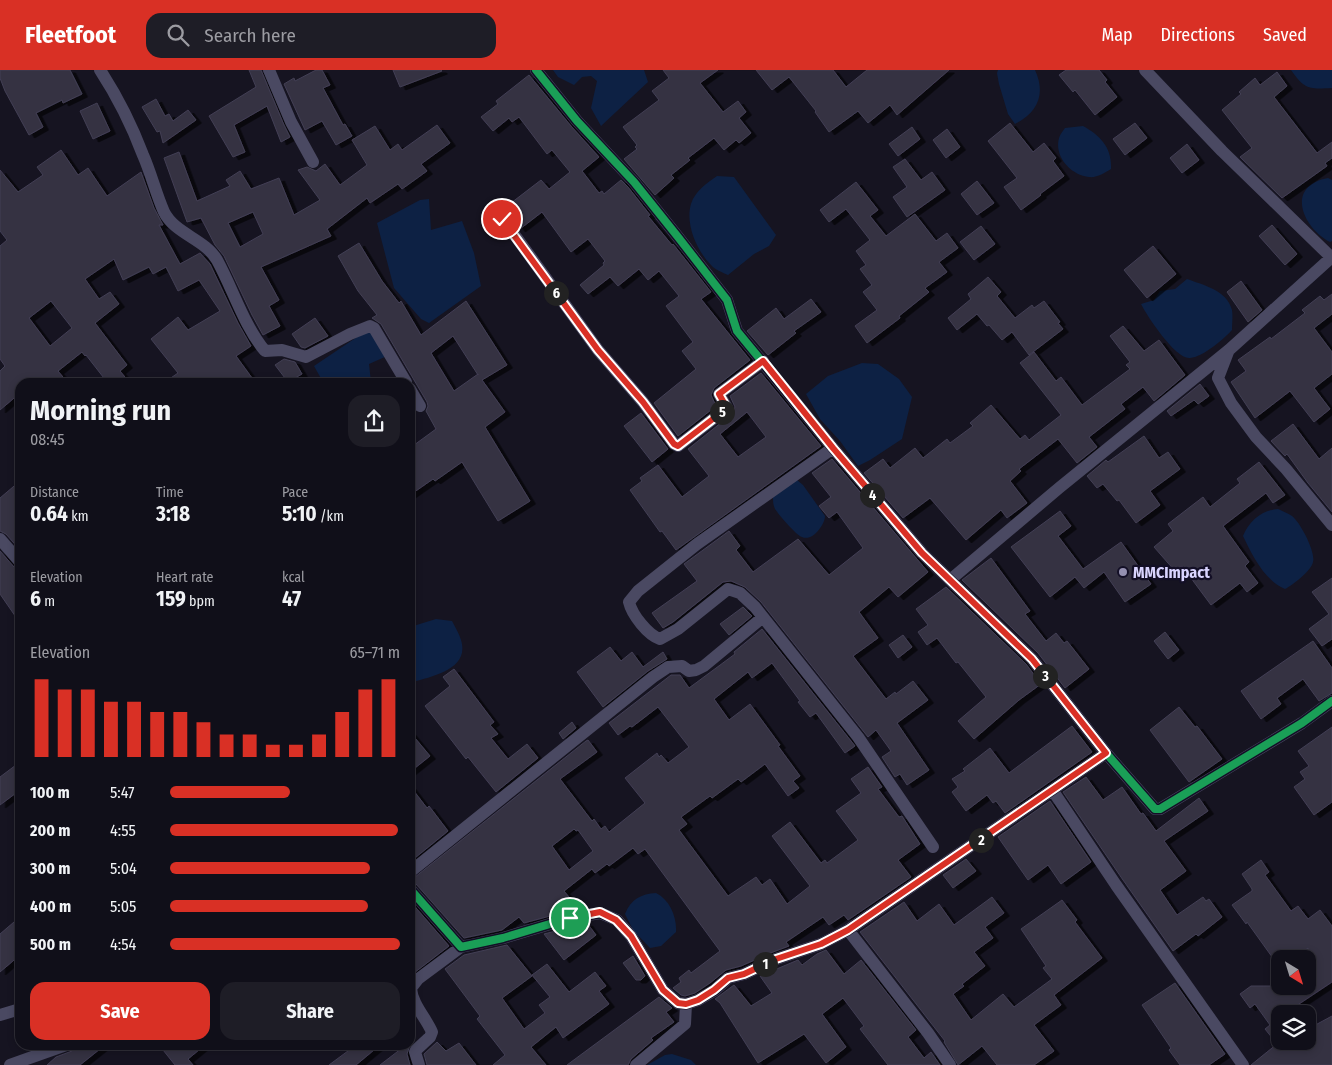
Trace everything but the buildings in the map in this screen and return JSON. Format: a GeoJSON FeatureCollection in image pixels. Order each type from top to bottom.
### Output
{"type":"FeatureCollection","features":[{"type":"Feature","properties":{"kind":"street"},"geometry":{"type":"LineString","coordinates":[[100,70],[142,152],[165,213],[173,224],[208,248],[265,351],[282,350],[306,358],[350,334],[370,326],[374,328],[404,378]]}},
{"type":"Feature","properties":{"kind":"street"},"geometry":{"type":"LineString","coordinates":[[269,70],[291,122],[313,162]]}},
{"type":"Feature","properties":{"kind":"street"},"geometry":{"type":"LineString","coordinates":[[536,70],[577,121],[634,182],[696,260],[727,300],[737,331],[833,448],[922,553],[1032,659],[1106,753],[1155,809],[1160,809],[1302,723],[1332,701]]}},
{"type":"Feature","properties":{"kind":"street"},"geometry":{"type":"LineString","coordinates":[[950,580],[1059,488],[1229,350],[1332,257],[1222,150],[1145,70]]}},
{"type":"Feature","properties":{"kind":"street"},"geometry":{"type":"LineString","coordinates":[[502,219],[598,350],[643,402],[674,444],[678,446],[727,408],[719,394],[763,361]]}},
{"type":"Feature","properties":{"kind":"street"},"geometry":{"type":"LineString","coordinates":[[1229,350],[1218,378],[1232,403],[1256,437],[1286,469],[1332,525]]}},
{"type":"Feature","properties":{"kind":"street"},"geometry":{"type":"LineString","coordinates":[[415,398],[420,406]]}},
{"type":"Feature","properties":{"kind":"street"},"geometry":{"type":"LineString","coordinates":[[833,448],[697,544],[638,591],[629,602],[635,616],[654,637],[660,639],[678,629],[728,589],[740,593],[755,607],[858,737],[933,848]]}},
{"type":"Feature","properties":{"kind":"street"},"geometry":{"type":"LineString","coordinates":[[0,539],[15,556]]}},
{"type":"Feature","properties":{"kind":"street"},"geometry":{"type":"LineString","coordinates":[[415,868],[668,667],[682,666],[689,672],[704,666],[763,617]]}},
{"type":"Feature","properties":{"kind":"street"},"geometry":{"type":"LineString","coordinates":[[415,983],[461,947],[503,938],[570,918],[600,912],[616,920],[631,936],[663,990],[678,1003],[686,1004],[698,1000],[728,978],[744,974],[776,959],[821,944],[848,930],[1106,753]]}},
{"type":"Feature","properties":{"kind":"street"},"geometry":{"type":"LineString","coordinates":[[1053,791],[1116,885],[1243,1065]]}},
{"type":"Feature","properties":{"kind":"street"},"geometry":{"type":"LineString","coordinates":[[415,895],[461,947]]}},
{"type":"Feature","properties":{"kind":"street"},"geometry":{"type":"LineString","coordinates":[[848,930],[928,1033],[950,1065]]}},
{"type":"Feature","properties":{"kind":"street"},"geometry":{"type":"LineString","coordinates":[[415,1003],[432,1032],[430,1037],[414,1052],[419,1065]]}},
{"type":"Feature","properties":{"kind":"street"},"geometry":{"type":"LineString","coordinates":[[636,1065],[685,1024],[686,1004]]}},
{"type":"Feature","properties":{"kind":"street"},"geometry":{"type":"LineString","coordinates":[[0,1015],[15,1010]]}},
{"type":"Feature","properties":{"kind":"street"},"geometry":{"type":"LineString","coordinates":[[10,1065],[52,1050]]}},
{"type":"Feature","properties":{"kind":"water"},"geometry":{"type":"Polygon","coordinates":[[[553,70],[644,70],[648,82],[601,126],[591,108],[597,81],[591,76],[582,77],[574,85],[558,77],[553,70]]]}},
{"type":"Feature","properties":{"kind":"water"},"geometry":{"type":"Polygon","coordinates":[[[998,70],[1035,70],[1038,79],[1040,94],[1038,102],[1029,114],[1015,124],[1008,114],[999,84],[998,70]]]}},
{"type":"Feature","properties":{"kind":"water"},"geometry":{"type":"Polygon","coordinates":[[[1291,70],[1332,70],[1332,88],[1308,87],[1291,70]]]}},
{"type":"Feature","properties":{"kind":"water"},"geometry":{"type":"Polygon","coordinates":[[[1083,126],[1100,138],[1110,155],[1111,169],[1095,177],[1082,175],[1070,169],[1061,158],[1059,151],[1059,138],[1065,128],[1083,126]]]}},
{"type":"Feature","properties":{"kind":"water"},"geometry":{"type":"Polygon","coordinates":[[[717,176],[734,177],[776,235],[769,246],[754,254],[728,275],[713,267],[701,252],[694,237],[690,220],[691,204],[695,195],[717,176]]]}},
{"type":"Feature","properties":{"kind":"water"},"geometry":{"type":"Polygon","coordinates":[[[1328,178],[1332,180],[1332,241],[1330,242],[1312,227],[1302,207],[1302,198],[1306,189],[1315,182],[1328,178]]]}},
{"type":"Feature","properties":{"kind":"water"},"geometry":{"type":"Polygon","coordinates":[[[429,199],[431,230],[462,221],[474,253],[481,286],[429,323],[421,319],[394,288],[377,223],[420,200],[429,199]]]}},
{"type":"Feature","properties":{"kind":"water"},"geometry":{"type":"Polygon","coordinates":[[[1187,279],[1220,293],[1229,303],[1232,310],[1232,330],[1219,343],[1207,351],[1190,358],[1184,357],[1170,345],[1155,327],[1141,304],[1154,300],[1160,291],[1175,289],[1187,279]]]}},
{"type":"Feature","properties":{"kind":"water"},"geometry":{"type":"Polygon","coordinates":[[[374,330],[387,356],[369,364],[371,378],[321,378],[314,366],[357,337],[374,330]]]}},
{"type":"Feature","properties":{"kind":"water"},"geometry":{"type":"Polygon","coordinates":[[[862,363],[878,364],[899,379],[912,397],[902,439],[858,466],[840,441],[820,419],[806,394],[828,376],[862,363]]]}},
{"type":"Feature","properties":{"kind":"water"},"geometry":{"type":"Polygon","coordinates":[[[797,480],[803,485],[825,516],[818,531],[806,538],[799,535],[788,524],[775,509],[773,503],[773,497],[797,480]]]}},
{"type":"Feature","properties":{"kind":"water"},"geometry":{"type":"Polygon","coordinates":[[[1278,509],[1292,516],[1299,524],[1310,545],[1313,557],[1312,565],[1306,573],[1285,589],[1265,574],[1243,536],[1252,521],[1257,517],[1278,509]]]}},
{"type":"Feature","properties":{"kind":"water"},"geometry":{"type":"Polygon","coordinates":[[[436,619],[452,621],[461,640],[462,650],[460,658],[448,670],[415,681],[415,625],[436,619]]]}},
{"type":"Feature","properties":{"kind":"water"},"geometry":{"type":"Polygon","coordinates":[[[656,893],[669,904],[674,915],[676,932],[661,946],[650,948],[633,930],[625,914],[637,898],[656,893]]]}},
{"type":"Feature","properties":{"kind":"water"},"geometry":{"type":"Polygon","coordinates":[[[672,1054],[691,1060],[696,1065],[647,1065],[665,1055],[672,1054]]]}},
{"type":"Feature","properties":{"kind":"cycle path"},"geometry":{"type":"LineString","coordinates":[[536,70],[577,121],[634,182],[678,237],[727,300],[737,331],[833,448],[922,553],[1032,659],[1106,753],[1155,809],[1160,809],[1302,723],[1332,701]]}},
{"type":"Feature","properties":{"kind":"cycle path"},"geometry":{"type":"LineString","coordinates":[[415,895],[461,947],[503,938],[570,918],[600,913],[617,920],[631,936],[663,990],[678,1003],[686,1004],[698,1000],[715,990],[728,978],[744,974],[776,959],[821,944],[848,930],[1106,753]]}},
{"type":"Feature","properties":{"kind":"place","name":"MMCImpact"},"geometry":{"type":"Point","coordinates":[1123,572]}},
{"type":"Feature","properties":{"kind":"route"},"geometry":{"type":"LineString","coordinates":[[502,219],[598,350],[643,402],[674,444],[681,445],[727,408],[728,406],[719,394],[763,361],[833,448],[922,553],[1032,659],[1106,753],[848,930],[821,944],[776,959],[744,974],[728,978],[698,1000],[686,1004],[678,1003],[663,990],[631,936],[616,920],[600,912],[570,918]]}}]}
